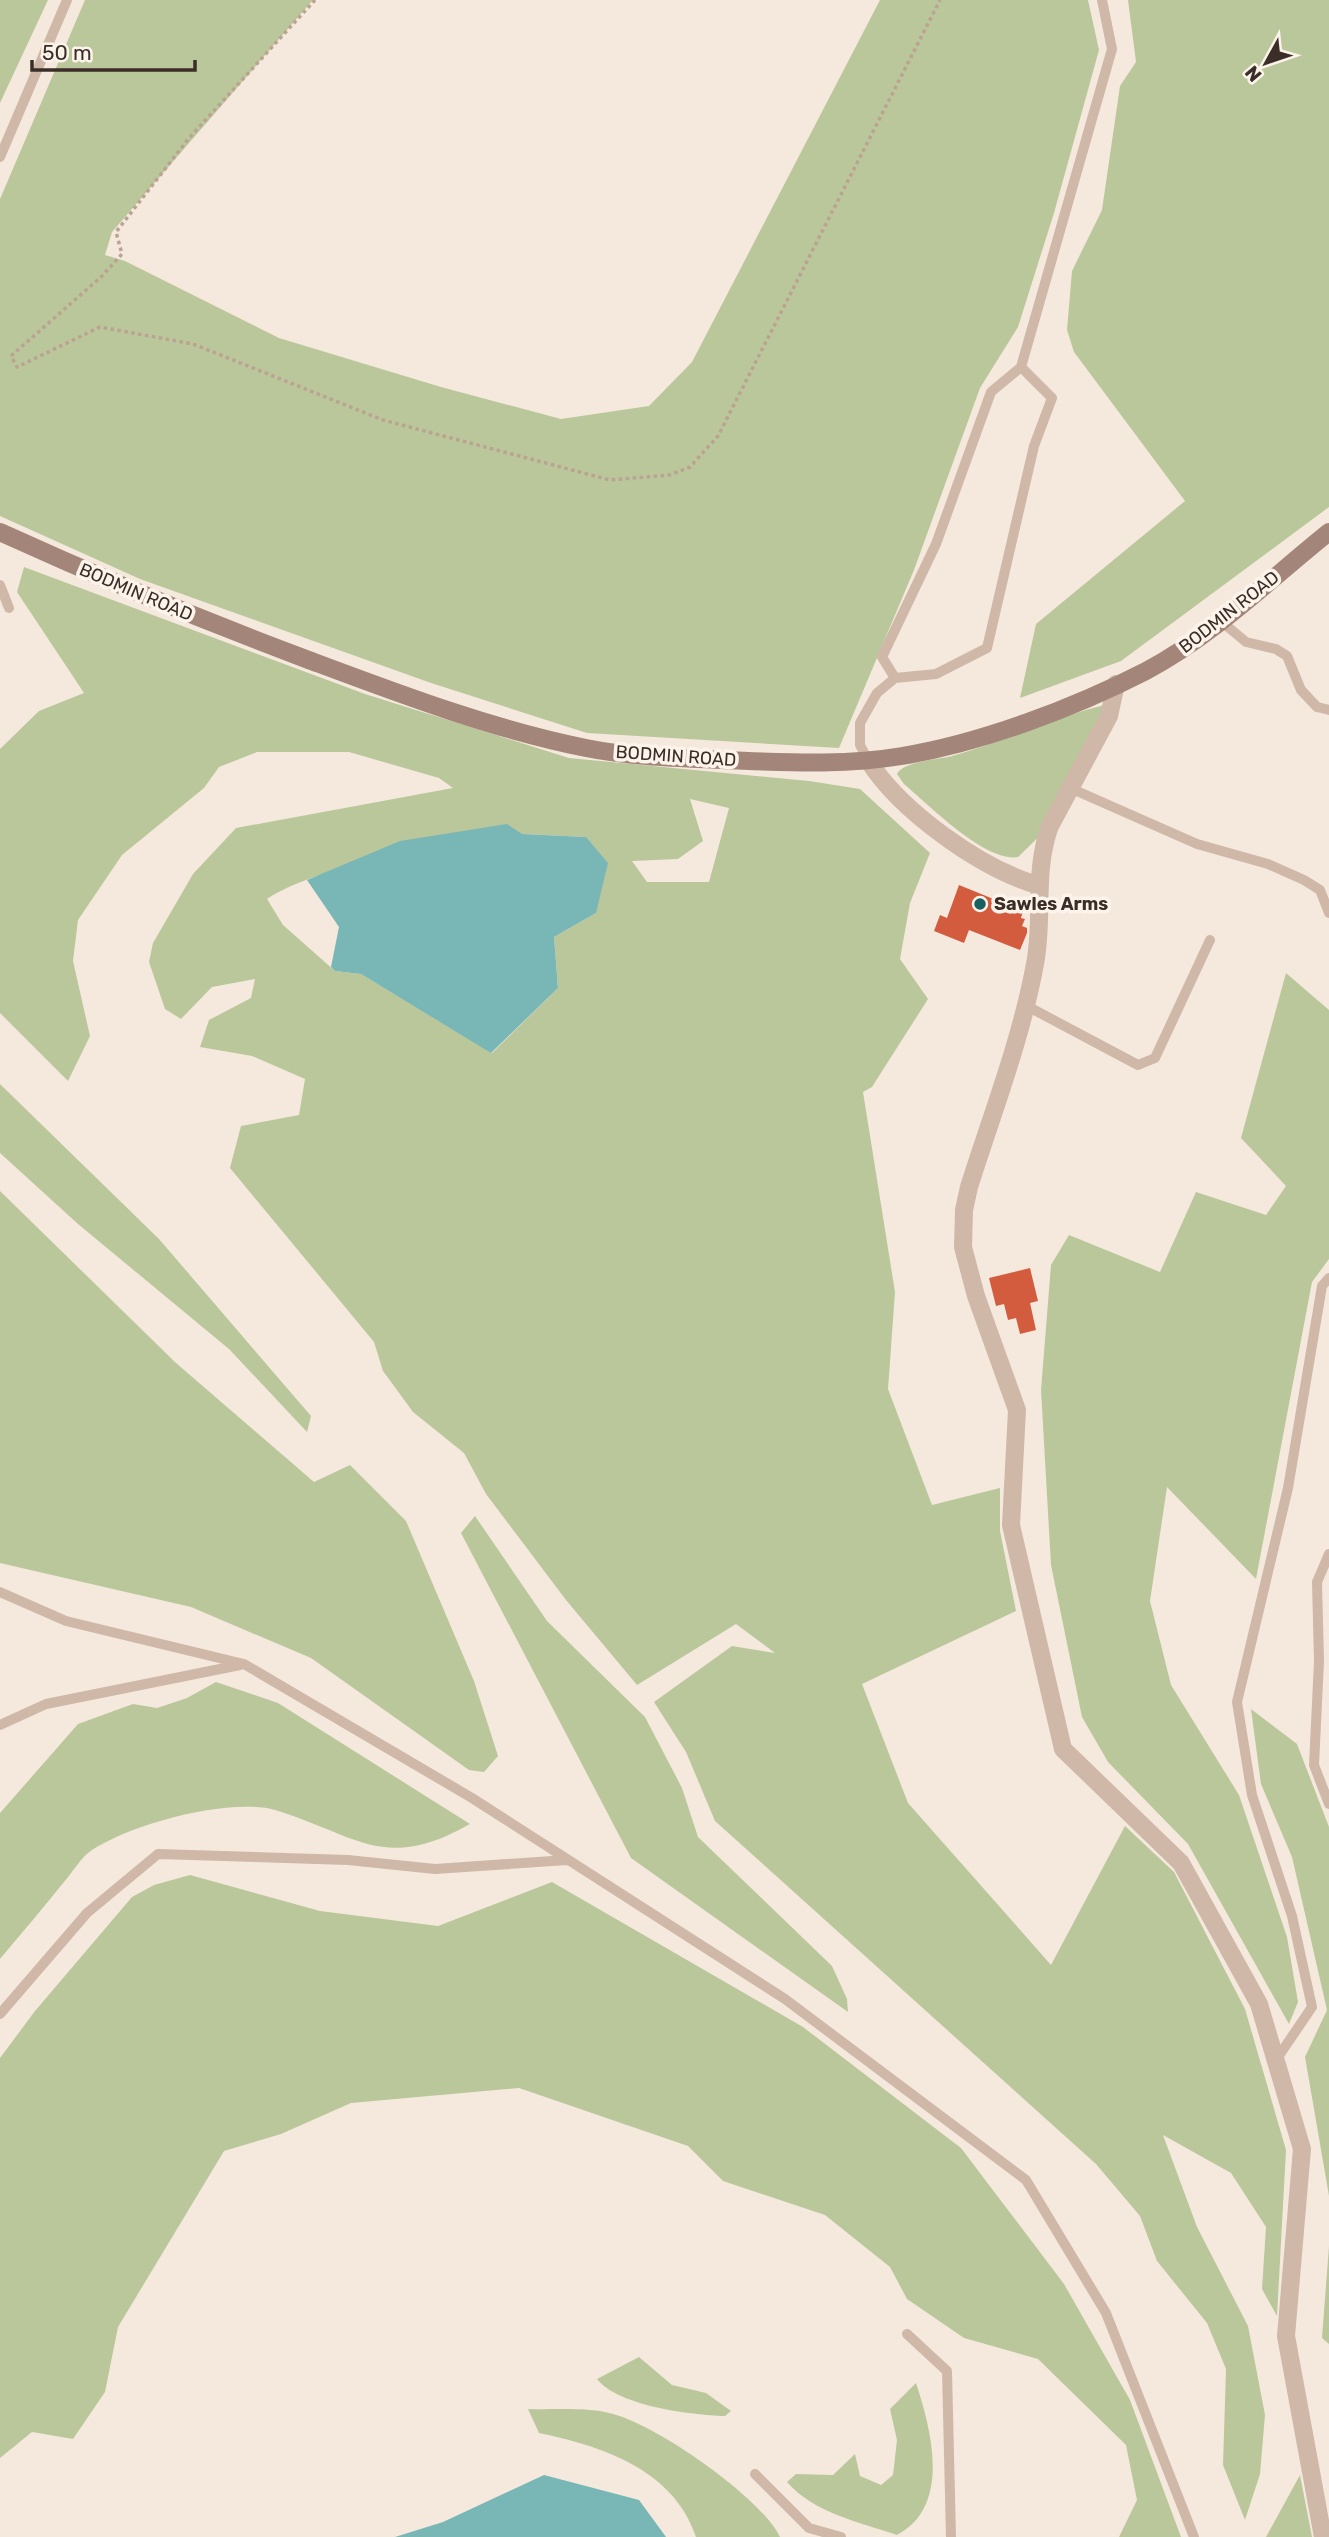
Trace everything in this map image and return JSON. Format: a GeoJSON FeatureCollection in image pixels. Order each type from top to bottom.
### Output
{"type":"FeatureCollection","features":[{"type":"Feature","properties":{"kind":"main road","name":"BODMIN ROAD"},"geometry":{"type":"LineString","coordinates":[[0,532],[177,610],[344,673],[531,735],[592,749],[643,756],[747,761],[868,760],[901,756],[965,741],[1116,684],[1172,655],[1222,622],[1329,532]]}},
{"type":"Feature","properties":{"kind":"street"},"geometry":{"type":"LineString","coordinates":[[1116,684],[1109,716],[1042,845],[1038,885],[1038,941],[1026,1004],[969,1187],[962,1229],[963,1247],[976,1296],[1017,1410],[1011,1525],[1063,1749],[1181,1863],[1259,2004],[1302,2148],[1286,2336],[1323,2537]]}},
{"type":"Feature","properties":{"kind":"street"},"geometry":{"type":"LineString","coordinates":[[868,760],[893,791],[957,845],[997,871],[1038,885]]}},
{"type":"Feature","properties":{"kind":"lane"},"geometry":{"type":"LineString","coordinates":[[0,157],[66,0]]}},
{"type":"Feature","properties":{"kind":"lane"},"geometry":{"type":"LineString","coordinates":[[895,678],[882,657],[936,544],[991,392],[1021,367],[1112,49],[1102,0]]}},
{"type":"Feature","properties":{"kind":"lane"},"geometry":{"type":"LineString","coordinates":[[868,760],[860,745],[860,723],[877,693],[895,678],[936,674],[987,648],[1034,446],[1052,398],[1021,367]]}},
{"type":"Feature","properties":{"kind":"lane"},"geometry":{"type":"LineString","coordinates":[[0,585],[9,608]]}},
{"type":"Feature","properties":{"kind":"lane"},"geometry":{"type":"LineString","coordinates":[[1222,622],[1246,642],[1276,649],[1287,656],[1301,690],[1317,708],[1329,710]]}},
{"type":"Feature","properties":{"kind":"lane"},"geometry":{"type":"LineString","coordinates":[[1070,788],[1196,844],[1268,864],[1304,880],[1320,890],[1329,914]]}},
{"type":"Feature","properties":{"kind":"lane"},"geometry":{"type":"LineString","coordinates":[[1026,1004],[1138,1066],[1155,1058],[1210,940]]}},
{"type":"Feature","properties":{"kind":"lane"},"geometry":{"type":"LineString","coordinates":[[1276,2061],[1312,2007],[1292,1916],[1252,1794],[1237,1702],[1288,1488],[1322,1286],[1329,1278]]}},
{"type":"Feature","properties":{"kind":"lane"},"geometry":{"type":"LineString","coordinates":[[1329,1554],[1317,1582],[1314,1765],[1329,1804]]}},
{"type":"Feature","properties":{"kind":"lane"},"geometry":{"type":"LineString","coordinates":[[0,1591],[66,1621],[244,1664],[472,1798],[785,1999],[1026,2180],[1107,2313],[1194,2537]]}},
{"type":"Feature","properties":{"kind":"lane"},"geometry":{"type":"LineString","coordinates":[[0,1725],[46,1704],[244,1664]]}},
{"type":"Feature","properties":{"kind":"lane"},"geometry":{"type":"LineString","coordinates":[[1317,1708],[1329,1703]]}},
{"type":"Feature","properties":{"kind":"lane"},"geometry":{"type":"LineString","coordinates":[[0,2014],[87,1913],[158,1854],[348,1860],[435,1870],[567,1860]]}},
{"type":"Feature","properties":{"kind":"lane"},"geometry":{"type":"LineString","coordinates":[[907,2334],[947,2371],[951,2537]]}},
{"type":"Feature","properties":{"kind":"lane"},"geometry":{"type":"LineString","coordinates":[[755,2474],[810,2528],[841,2537]]}},
{"type":"Feature","properties":{"kind":"path"},"geometry":{"type":"LineString","coordinates":[[315,0],[189,138],[116,232],[122,254],[102,277],[11,356],[17,367],[100,327],[193,344],[383,421],[610,480],[669,475],[691,467],[718,436],[940,0]]}},
{"type":"Feature","properties":{"kind":"green space"},"geometry":{"type":"Polygon","coordinates":[[[0,0],[48,0],[0,103],[0,0]]]}},
{"type":"Feature","properties":{"kind":"green space"},"geometry":{"type":"Polygon","coordinates":[[[85,0],[313,0],[112,232],[105,255],[125,261],[279,338],[441,387],[561,419],[649,406],[692,362],[880,0],[1088,0],[1099,50],[1054,213],[1018,327],[980,388],[914,570],[839,748],[587,733],[431,683],[140,579],[0,516],[0,199],[85,0]]]}},
{"type":"Feature","properties":{"kind":"green space"},"geometry":{"type":"Polygon","coordinates":[[[1128,0],[1329,0],[1329,507],[1121,661],[1020,698],[1036,624],[1185,501],[1074,352],[1067,330],[1072,271],[1102,210],[1120,86],[1136,62],[1128,0]]]}},
{"type":"Feature","properties":{"kind":"green space"},"geometry":{"type":"Polygon","coordinates":[[[24,567],[365,694],[569,758],[809,781],[860,789],[930,853],[910,903],[900,959],[928,999],[872,1087],[863,1092],[895,1292],[888,1389],[932,1505],[1000,1488],[1000,1531],[1016,1611],[862,1684],[908,1803],[1051,1965],[1125,1826],[1174,1872],[1245,2009],[1286,2150],[1277,2316],[1262,2289],[1266,2227],[1231,2173],[1163,2135],[1197,2227],[1248,2326],[1265,2415],[1260,2474],[1245,2520],[1223,2465],[1226,2369],[1207,2323],[1157,2261],[1140,2216],[1096,2164],[715,1821],[686,1752],[654,1702],[732,1646],[775,1653],[736,1624],[637,1685],[566,1600],[486,1494],[464,1453],[413,1412],[383,1371],[374,1342],[230,1168],[241,1126],[299,1115],[305,1079],[252,1056],[200,1047],[209,1020],[251,998],[255,979],[212,987],[181,1019],[165,1009],[149,962],[153,943],[193,874],[236,828],[453,788],[439,778],[349,752],[257,752],[219,767],[204,788],[122,855],[78,920],[73,961],[90,1036],[68,1081],[0,1013],[0,749],[39,711],[84,693],[17,592],[24,567]],[[690,799],[703,841],[678,859],[632,861],[647,882],[709,882],[729,808],[690,799]],[[522,834],[355,865],[322,874],[267,899],[283,925],[335,971],[361,974],[492,1053],[558,988],[554,937],[596,913],[586,837],[522,834]]]}},
{"type":"Feature","properties":{"kind":"green space"},"geometry":{"type":"Polygon","coordinates":[[[1113,703],[1050,826],[1018,857],[990,851],[974,842],[904,784],[897,774],[906,766],[972,750],[1072,714],[1113,703]]]}},
{"type":"Feature","properties":{"kind":"green space"},"geometry":{"type":"Polygon","coordinates":[[[1286,973],[1329,1010],[1329,1259],[1312,1282],[1256,1579],[1167,1487],[1150,1601],[1171,1685],[1239,1795],[1287,1937],[1298,2002],[1289,2024],[1188,1844],[1108,1762],[1082,1717],[1051,1565],[1041,1390],[1051,1265],[1069,1235],[1160,1272],[1196,1192],[1266,1215],[1286,1186],[1241,1138],[1286,973]]]}},
{"type":"Feature","properties":{"kind":"green space"},"geometry":{"type":"Polygon","coordinates":[[[0,1084],[159,1239],[311,1416],[307,1432],[229,1349],[78,1224],[0,1153],[0,1084]]]}},
{"type":"Feature","properties":{"kind":"green space"},"geometry":{"type":"Polygon","coordinates":[[[0,1191],[176,1363],[314,1482],[350,1465],[406,1521],[474,1681],[498,1756],[484,1772],[469,1770],[311,1658],[191,1607],[0,1563],[0,1191]]]}},
{"type":"Feature","properties":{"kind":"green space"},"geometry":{"type":"Polygon","coordinates":[[[475,1516],[547,1621],[645,1717],[682,1788],[698,1837],[832,1966],[847,1999],[848,2012],[631,1858],[461,1533],[475,1516]]]}},
{"type":"Feature","properties":{"kind":"green space"},"geometry":{"type":"Polygon","coordinates":[[[216,1682],[278,1703],[470,1824],[415,1846],[392,1848],[371,1845],[275,1810],[256,1807],[207,1810],[155,1822],[109,1840],[88,1853],[0,1959],[0,1813],[78,1724],[133,1704],[157,1708],[187,1698],[216,1682]]]}},
{"type":"Feature","properties":{"kind":"green space"},"geometry":{"type":"Polygon","coordinates":[[[1251,1709],[1297,1744],[1329,1827],[1329,2196],[1305,2057],[1327,2010],[1292,1857],[1261,1784],[1251,1709]]]}},
{"type":"Feature","properties":{"kind":"green space"},"geometry":{"type":"Polygon","coordinates":[[[190,1875],[320,1911],[438,1926],[552,1882],[803,2027],[961,2148],[1064,2284],[1130,2400],[1181,2537],[1119,2537],[1137,2500],[1126,2445],[1038,2359],[964,2338],[907,2299],[890,2267],[825,2215],[723,2181],[688,2146],[519,2088],[351,2103],[281,2134],[224,2151],[118,2327],[105,2392],[73,2439],[32,2432],[0,2458],[0,2058],[35,2011],[132,1897],[154,1885],[190,1875]]]}},
{"type":"Feature","properties":{"kind":"green space"},"geometry":{"type":"Polygon","coordinates":[[[1329,2246],[1329,2344],[1322,2338],[1329,2246]]]}},
{"type":"Feature","properties":{"kind":"green space"},"geometry":{"type":"Polygon","coordinates":[[[639,2357],[672,2385],[706,2393],[731,2411],[725,2416],[656,2407],[621,2396],[597,2379],[639,2357]]]}},
{"type":"Feature","properties":{"kind":"green space"},"geometry":{"type":"Polygon","coordinates":[[[916,2383],[927,2422],[933,2465],[931,2486],[925,2505],[914,2522],[897,2535],[824,2509],[810,2502],[787,2482],[796,2474],[833,2475],[855,2454],[860,2476],[881,2485],[893,2475],[897,2440],[890,2409],[916,2383]]]}},
{"type":"Feature","properties":{"kind":"green space"},"geometry":{"type":"Polygon","coordinates":[[[528,2409],[599,2411],[628,2419],[652,2431],[704,2463],[729,2483],[769,2521],[780,2537],[696,2537],[686,2514],[671,2494],[653,2478],[611,2454],[539,2433],[528,2409]]]}},
{"type":"Feature","properties":{"kind":"green space"},"geometry":{"type":"Polygon","coordinates":[[[1300,2475],[1312,2537],[1266,2537],[1300,2475]]]}},
{"type":"Feature","properties":{"kind":"water"},"geometry":{"type":"Polygon","coordinates":[[[507,824],[522,834],[586,837],[608,863],[596,913],[554,937],[558,988],[491,1053],[361,974],[335,971],[331,967],[339,927],[307,880],[400,841],[507,824]]]}},
{"type":"Feature","properties":{"kind":"water"},"geometry":{"type":"Polygon","coordinates":[[[544,2475],[639,2500],[666,2537],[395,2537],[443,2522],[544,2475]]]}},
{"type":"Feature","properties":{"kind":"building"},"geometry":{"type":"Polygon","coordinates":[[[959,885],[1023,911],[1021,918],[1025,919],[1022,926],[1027,928],[1027,933],[1020,950],[969,930],[964,943],[934,931],[940,915],[947,918],[959,885]]]}},
{"type":"Feature","properties":{"kind":"building"},"geometry":{"type":"Polygon","coordinates":[[[1030,1268],[1038,1301],[1030,1303],[1036,1330],[1020,1334],[1016,1318],[1008,1320],[1004,1304],[996,1306],[989,1278],[1030,1268]]]}},
{"type":"Feature","properties":{"kind":"place","name":"Sawles Arms"},"geometry":{"type":"Point","coordinates":[980,904]}}]}
